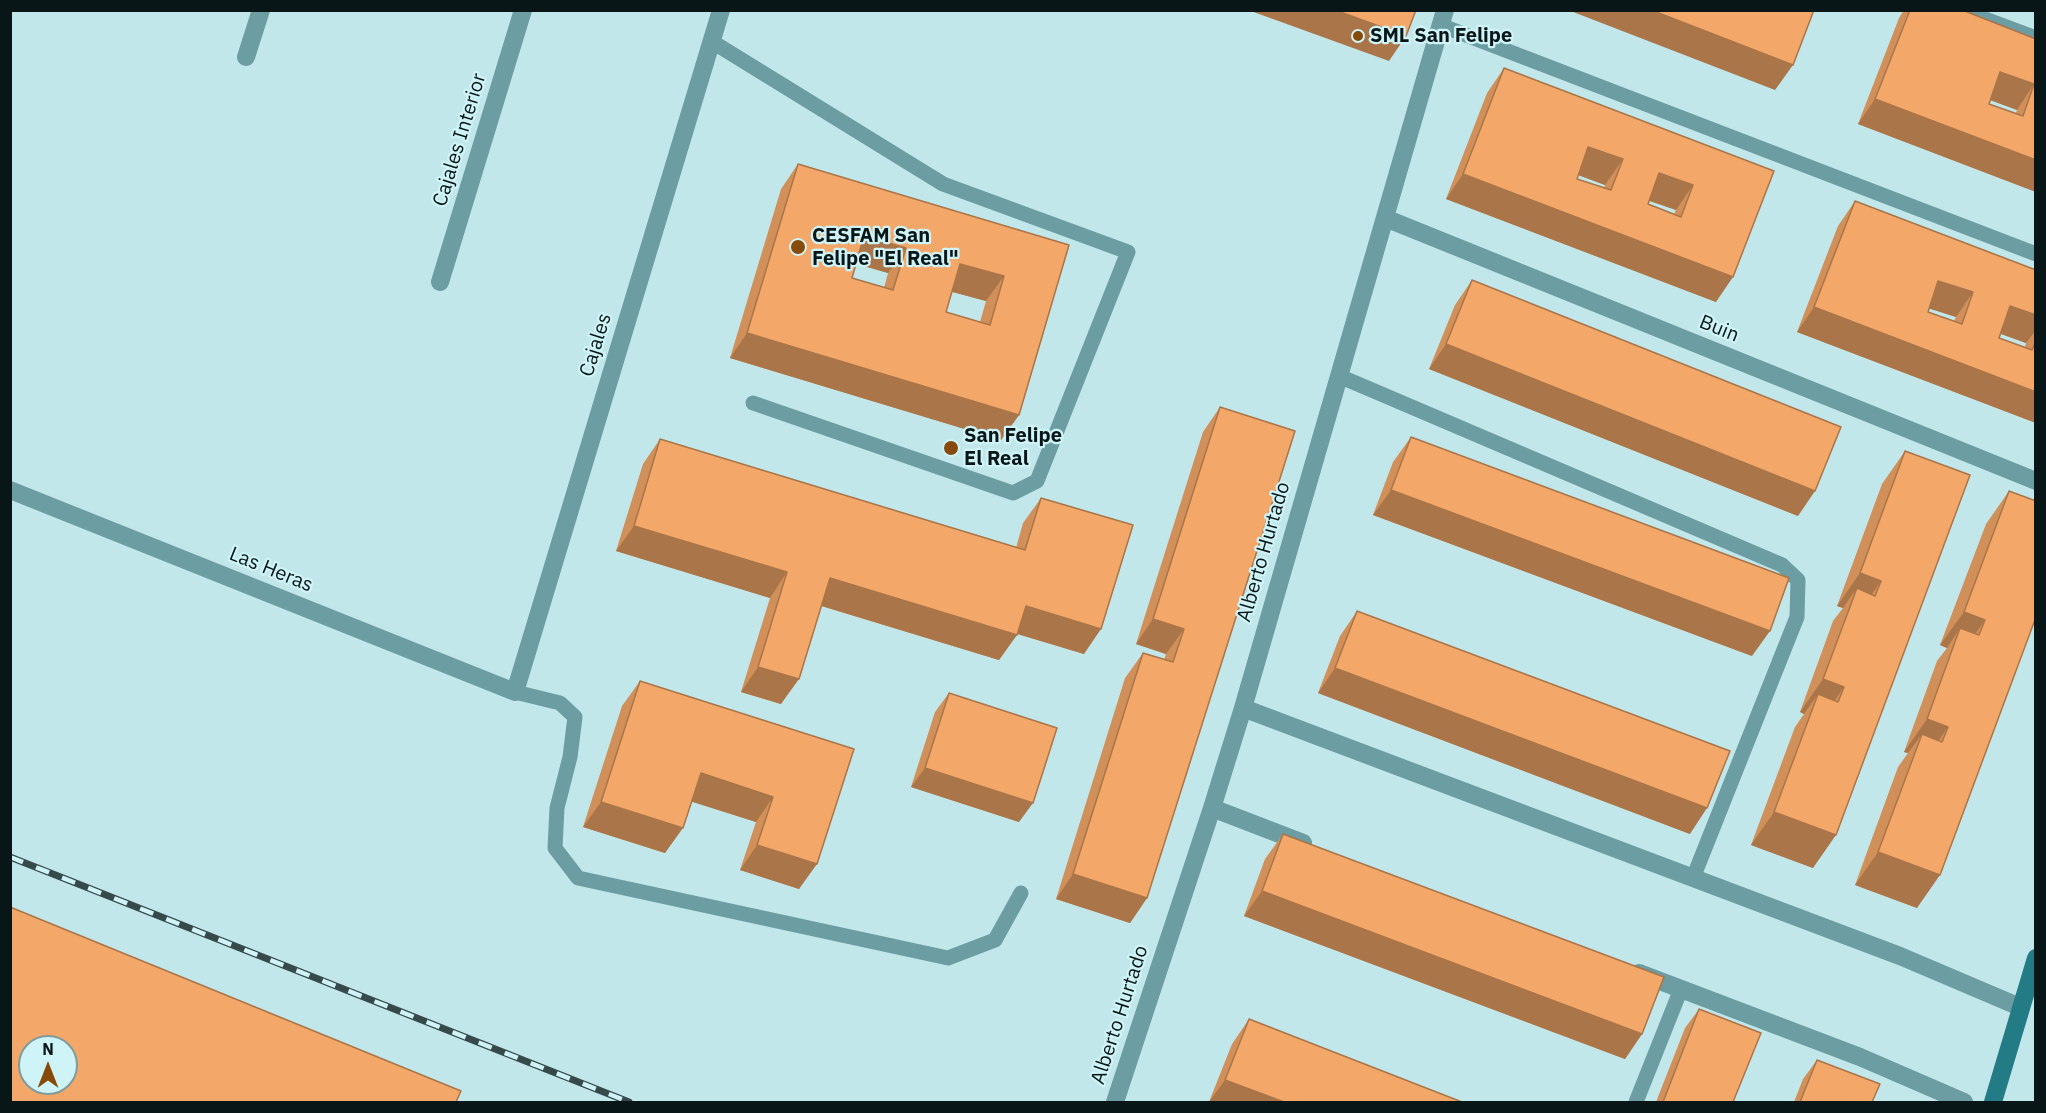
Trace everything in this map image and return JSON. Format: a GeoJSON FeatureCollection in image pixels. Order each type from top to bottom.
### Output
{"type":"FeatureCollection","features":[{"type":"Feature","properties":{"kind":"street"},"geometry":{"type":"LineString","coordinates":[[246,57],[261,10]]}},
{"type":"Feature","properties":{"kind":"street","name":"Cajales Interior"},"geometry":{"type":"LineString","coordinates":[[440,282],[523,10]]}},
{"type":"Feature","properties":{"kind":"street","name":"Cajales"},"geometry":{"type":"LineString","coordinates":[[515,692],[721,10]]}},
{"type":"Feature","properties":{"kind":"street","name":"Alberto Hurtado"},"geometry":{"type":"LineString","coordinates":[[1115,1102],[1212,808],[1442,18]]}},
{"type":"Feature","properties":{"kind":"street","name":"Buin"},"geometry":{"type":"LineString","coordinates":[[1385,218],[2036,482]]}},
{"type":"Feature","properties":{"kind":"street","name":"Las Heras"},"geometry":{"type":"LineString","coordinates":[[10,490],[515,692]]}},
{"type":"Feature","properties":{"kind":"street"},"geometry":{"type":"LineString","coordinates":[[1242,708],[1900,956],[2020,1007]]}},
{"type":"Feature","properties":{"kind":"street"},"geometry":{"type":"LineString","coordinates":[[1212,808],[1319,849]]}},
{"type":"Feature","properties":{"kind":"street"},"geometry":{"type":"LineString","coordinates":[[1993,1102],[2036,958]]}},
{"type":"Feature","properties":{"kind":"street"},"geometry":{"type":"LineString","coordinates":[[1626,968],[1860,1057],[1964,1102]]}},
{"type":"Feature","properties":{"kind":"lane"},"geometry":{"type":"LineString","coordinates":[[1961,10],[2036,38]]}},
{"type":"Feature","properties":{"kind":"lane"},"geometry":{"type":"LineString","coordinates":[[1442,18],[2036,254]]}},
{"type":"Feature","properties":{"kind":"lane"},"geometry":{"type":"LineString","coordinates":[[711,41],[943,184],[1128,252],[1037,481],[1014,493],[753,403]]}},
{"type":"Feature","properties":{"kind":"lane"},"geometry":{"type":"LineString","coordinates":[[1339,376],[1782,565],[1798,580],[1797,617],[1693,878]]}},
{"type":"Feature","properties":{"kind":"lane"},"geometry":{"type":"LineString","coordinates":[[515,692],[560,703],[575,717],[570,757],[557,808],[555,848],[578,878],[948,958],[995,940],[1021,892]]}},
{"type":"Feature","properties":{"kind":"lane"},"geometry":{"type":"LineString","coordinates":[[1636,1102],[1681,989]]}},
{"type":"Feature","properties":{"kind":"building"},"geometry":{"type":"Polygon","coordinates":[[[1335,10],[1416,10],[1406,36],[1335,10]]]}},
{"type":"Feature","properties":{"kind":"building"},"geometry":{"type":"Polygon","coordinates":[[[1651,10],[1814,10],[1793,65],[1651,10]]]}},
{"type":"Feature","properties":{"kind":"building"},"geometry":{"type":"Polygon","coordinates":[[[1910,10],[1962,10],[2036,39],[2036,160],[1875,99],[1910,10]],[[2000,72],[1989,104],[2023,116],[2034,84],[2000,72]]]}},
{"type":"Feature","properties":{"kind":"building"},"geometry":{"type":"Polygon","coordinates":[[[1504,68],[1774,171],[1733,277],[1463,174],[1504,68]],[[1588,147],[1577,179],[1611,190],[1623,159],[1588,147]],[[1659,173],[1648,204],[1681,217],[1693,185],[1659,173]]]}},
{"type":"Feature","properties":{"kind":"building"},"geometry":{"type":"Polygon","coordinates":[[[798,164],[1069,245],[1019,415],[747,333],[798,164]],[[864,236],[852,278],[893,290],[906,248],[864,236]],[[960,264],[946,312],[990,325],[1004,276],[960,264]]]}},
{"type":"Feature","properties":{"kind":"building"},"geometry":{"type":"Polygon","coordinates":[[[1855,201],[2036,270],[2036,315],[2010,306],[1999,338],[2032,350],[2036,341],[2036,392],[1814,307],[1855,201]],[[1938,281],[1928,312],[1962,324],[1973,292],[1938,281]]]}},
{"type":"Feature","properties":{"kind":"building"},"geometry":{"type":"Polygon","coordinates":[[[1472,280],[1841,427],[1815,491],[1446,344],[1472,280]]]}},
{"type":"Feature","properties":{"kind":"building"},"geometry":{"type":"Polygon","coordinates":[[[1220,407],[1295,431],[1147,898],[1073,874],[1143,653],[1173,662],[1184,629],[1153,619],[1220,407]]]}},
{"type":"Feature","properties":{"kind":"building"},"geometry":{"type":"Polygon","coordinates":[[[1411,437],[1789,578],[1770,631],[1391,490],[1411,437]]]}},
{"type":"Feature","properties":{"kind":"building"},"geometry":{"type":"Polygon","coordinates":[[[660,439],[1025,550],[1041,498],[1133,525],[1101,629],[1026,606],[1017,635],[830,578],[799,679],[758,667],[787,572],[634,526],[660,439]]]}},
{"type":"Feature","properties":{"kind":"building"},"geometry":{"type":"Polygon","coordinates":[[[1905,451],[1970,475],[1836,835],[1774,812],[1818,694],[1838,702],[1844,687],[1823,679],[1857,588],[1875,596],[1881,581],[1860,573],[1905,451]]]}},
{"type":"Feature","properties":{"kind":"building"},"geometry":{"type":"Polygon","coordinates":[[[2009,491],[2036,501],[2036,617],[1940,875],[1878,852],[1922,734],[1942,742],[1948,727],[1927,719],[1960,628],[1979,635],[1985,620],[1964,612],[2009,491]]]}},
{"type":"Feature","properties":{"kind":"building"},"geometry":{"type":"Polygon","coordinates":[[[1357,611],[1730,751],[1707,808],[1335,668],[1357,611]]]}},
{"type":"Feature","properties":{"kind":"building"},"geometry":{"type":"Polygon","coordinates":[[[640,681],[854,749],[817,864],[757,845],[773,797],[701,773],[683,828],[601,802],[640,681]]]}},
{"type":"Feature","properties":{"kind":"building"},"geometry":{"type":"Polygon","coordinates":[[[949,693],[1057,728],[1033,803],[925,768],[949,693]]]}},
{"type":"Feature","properties":{"kind":"building"},"geometry":{"type":"Polygon","coordinates":[[[1283,834],[1664,977],[1642,1034],[1262,891],[1283,834]]]}},
{"type":"Feature","properties":{"kind":"building"},"geometry":{"type":"Polygon","coordinates":[[[10,907],[461,1091],[456,1102],[10,1102],[10,907]]]}},
{"type":"Feature","properties":{"kind":"building"},"geometry":{"type":"Polygon","coordinates":[[[1699,1009],[1761,1033],[1733,1102],[1663,1102],[1699,1009]]]}},
{"type":"Feature","properties":{"kind":"building"},"geometry":{"type":"Polygon","coordinates":[[[1249,1019],[1462,1102],[1284,1102],[1225,1080],[1249,1019]]]}},
{"type":"Feature","properties":{"kind":"building"},"geometry":{"type":"Polygon","coordinates":[[[1817,1060],[1880,1084],[1872,1102],[1800,1102],[1817,1060]]]}},
{"type":"Feature","properties":{"kind":"railway"},"geometry":{"type":"LineString","coordinates":[[10,857],[629,1102]]}},
{"type":"Feature","properties":{"kind":"place","name":"SML San Felipe"},"geometry":{"type":"Point","coordinates":[1358,36]}},
{"type":"Feature","properties":{"kind":"place","name":"CESFAM San Felipe \"El Real\""},"geometry":{"type":"Point","coordinates":[798,247]}},
{"type":"Feature","properties":{"kind":"place","name":"San Felipe El Real"},"geometry":{"type":"Point","coordinates":[951,448]}}]}
